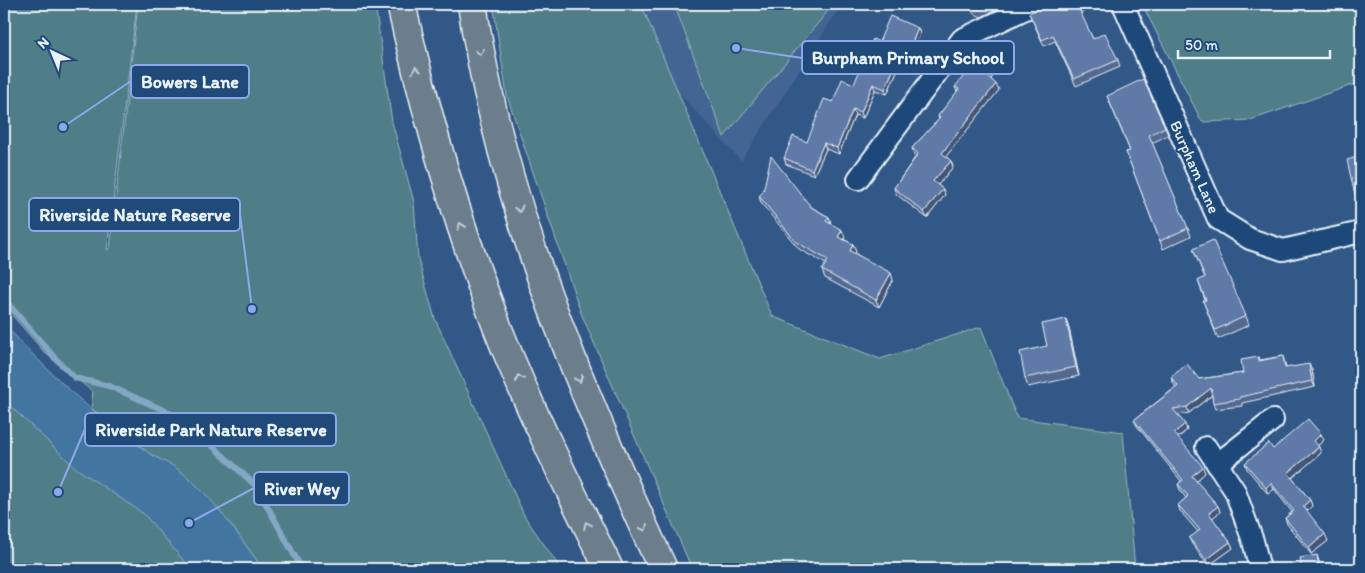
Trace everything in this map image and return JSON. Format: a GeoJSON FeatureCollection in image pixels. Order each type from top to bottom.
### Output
{"type":"FeatureCollection","features":[{"type":"Feature","properties":{"kind":"highway"},"geometry":{"type":"LineString","coordinates":[[401,4],[424,106],[476,271],[499,331],[549,447],[609,569]]}},
{"type":"Feature","properties":{"kind":"highway"},"geometry":{"type":"LineString","coordinates":[[472,4],[494,120],[522,219],[546,292],[616,470],[663,569]]}},
{"type":"Feature","properties":{"kind":"street"},"geometry":{"type":"LineString","coordinates":[[858,179],[962,39],[1036,4]]}},
{"type":"Feature","properties":{"kind":"street","name":"Burpham Lane"},"geometry":{"type":"LineString","coordinates":[[1122,4],[1218,220],[1250,239],[1283,250],[1361,232]]}},
{"type":"Feature","properties":{"kind":"street"},"geometry":{"type":"LineString","coordinates":[[1217,464],[1273,420]]}},
{"type":"Feature","properties":{"kind":"street"},"geometry":{"type":"LineString","coordinates":[[1206,447],[1235,491],[1253,541],[1260,569]]}},
{"type":"Feature","properties":{"kind":"shaded area"},"geometry":{"type":"Polygon","coordinates":[[[641,4],[842,4],[741,161],[678,92],[641,4]]]}},
{"type":"Feature","properties":{"kind":"shaded area"},"geometry":{"type":"Polygon","coordinates":[[[4,324],[55,376],[91,409],[129,439],[176,468],[191,480],[224,516],[263,569],[191,569],[144,514],[76,468],[4,400],[4,324]]]}},
{"type":"Feature","properties":{"kind":"green space"},"geometry":{"type":"Polygon","coordinates":[[[4,4],[137,4],[107,250],[110,248],[138,4],[375,4],[392,122],[414,202],[418,259],[435,319],[525,517],[561,569],[263,569],[232,526],[201,490],[179,470],[149,453],[91,408],[93,392],[45,353],[4,306],[4,4]]]}},
{"type":"Feature","properties":{"kind":"green space"},"geometry":{"type":"Polygon","coordinates":[[[493,4],[641,4],[772,316],[880,359],[981,327],[1017,418],[1123,432],[1135,569],[692,569],[581,313],[507,96],[493,4]]]}},
{"type":"Feature","properties":{"kind":"green space"},"geometry":{"type":"Polygon","coordinates":[[[674,4],[829,4],[827,12],[724,137],[674,4]]]}},
{"type":"Feature","properties":{"kind":"green space"},"geometry":{"type":"Polygon","coordinates":[[[1142,4],[1361,4],[1361,82],[1251,120],[1202,122],[1142,4]]]}},
{"type":"Feature","properties":{"kind":"green space"},"geometry":{"type":"Polygon","coordinates":[[[4,400],[76,468],[144,514],[191,569],[4,569],[4,400]]]}},
{"type":"Feature","properties":{"kind":"building"},"geometry":{"type":"Polygon","coordinates":[[[970,4],[987,4],[978,8],[970,4]]]}},
{"type":"Feature","properties":{"kind":"building"},"geometry":{"type":"Polygon","coordinates":[[[1049,4],[1085,4],[1078,7],[1093,39],[1105,33],[1118,60],[1074,79],[1053,35],[1042,40],[1029,13],[1049,4]]]}},
{"type":"Feature","properties":{"kind":"building"},"geometry":{"type":"Polygon","coordinates":[[[890,16],[918,28],[909,50],[903,47],[885,89],[873,84],[861,112],[853,109],[837,148],[824,143],[812,170],[784,158],[793,136],[807,142],[824,99],[833,102],[842,79],[854,84],[873,39],[879,42],[890,16]]]}},
{"type":"Feature","properties":{"kind":"building"},"geometry":{"type":"Polygon","coordinates":[[[977,59],[991,69],[986,75],[996,84],[942,153],[951,161],[933,181],[943,189],[924,212],[894,188],[918,154],[912,148],[940,118],[938,116],[959,89],[955,87],[977,59]]]}},
{"type":"Feature","properties":{"kind":"building"},"geometry":{"type":"Polygon","coordinates":[[[1143,79],[1165,127],[1149,135],[1188,228],[1160,241],[1126,152],[1130,151],[1107,96],[1143,79]]]}},
{"type":"Feature","properties":{"kind":"building"},"geometry":{"type":"Polygon","coordinates":[[[1361,120],[1361,137],[1357,121],[1361,120]]]}},
{"type":"Feature","properties":{"kind":"building"},"geometry":{"type":"Polygon","coordinates":[[[771,156],[811,207],[829,217],[826,221],[842,230],[838,237],[853,244],[850,251],[891,273],[876,300],[822,270],[828,260],[796,242],[759,196],[763,192],[771,156]]]}},
{"type":"Feature","properties":{"kind":"building"},"geometry":{"type":"Polygon","coordinates":[[[1361,156],[1361,189],[1354,191],[1347,160],[1361,156]]]}},
{"type":"Feature","properties":{"kind":"building"},"geometry":{"type":"Polygon","coordinates":[[[1213,240],[1246,316],[1215,330],[1203,301],[1206,300],[1198,281],[1205,277],[1193,249],[1213,240]]]}},
{"type":"Feature","properties":{"kind":"building"},"geometry":{"type":"Polygon","coordinates":[[[1066,319],[1076,367],[1025,378],[1020,352],[1047,346],[1042,324],[1066,319]]]}},
{"type":"Feature","properties":{"kind":"building"},"geometry":{"type":"Polygon","coordinates":[[[1283,356],[1285,368],[1309,364],[1312,381],[1240,397],[1240,399],[1213,403],[1211,388],[1187,407],[1173,409],[1185,424],[1174,433],[1203,467],[1192,476],[1218,506],[1209,513],[1230,542],[1206,560],[1189,538],[1200,530],[1178,505],[1188,496],[1178,484],[1183,480],[1134,420],[1178,386],[1171,377],[1187,364],[1199,379],[1243,373],[1241,360],[1259,357],[1259,361],[1283,356]]]}},
{"type":"Feature","properties":{"kind":"building"},"geometry":{"type":"Polygon","coordinates":[[[1308,419],[1321,434],[1314,441],[1319,447],[1288,473],[1310,500],[1303,506],[1325,534],[1309,548],[1285,518],[1294,511],[1271,483],[1266,488],[1245,463],[1269,443],[1273,449],[1308,419]]]}},
{"type":"Feature","properties":{"kind":"building"},"geometry":{"type":"Polygon","coordinates":[[[1317,555],[1319,569],[1290,569],[1289,567],[1301,565],[1300,558],[1317,555]]]}},
{"type":"Feature","properties":{"kind":"waterway"},"geometry":{"type":"LineString","coordinates":[[4,299],[54,357],[75,378],[109,386],[166,411],[203,437],[256,486],[302,569]]}},
{"type":"Feature","properties":{"kind":"place","name":"Burpham Primary School"},"geometry":{"type":"Point","coordinates":[736,48]}},
{"type":"Feature","properties":{"kind":"place","name":"Bowers Lane"},"geometry":{"type":"Point","coordinates":[63,127]}},
{"type":"Feature","properties":{"kind":"place","name":"Riverside Nature Reserve"},"geometry":{"type":"Point","coordinates":[252,309]}},
{"type":"Feature","properties":{"kind":"place","name":"Riverside Park Nature Reserve"},"geometry":{"type":"Point","coordinates":[58,492]}},
{"type":"Feature","properties":{"kind":"place","name":"River Wey"},"geometry":{"type":"Point","coordinates":[189,523]}}]}
